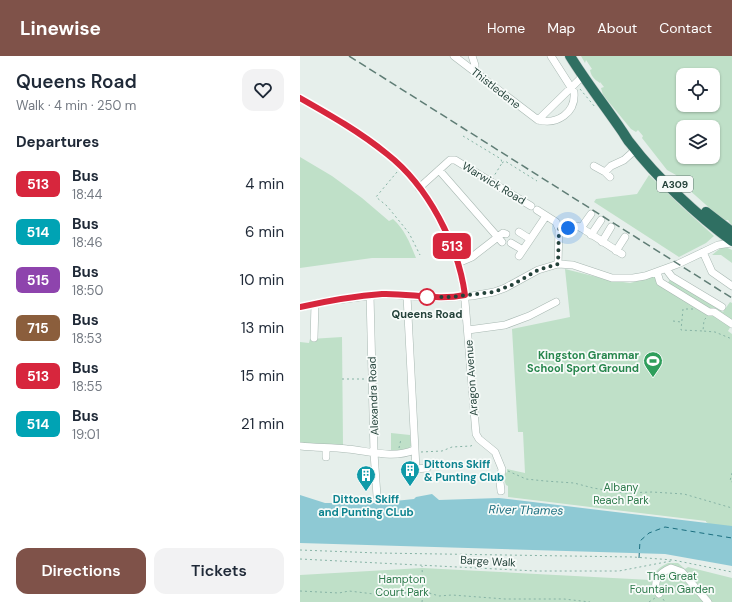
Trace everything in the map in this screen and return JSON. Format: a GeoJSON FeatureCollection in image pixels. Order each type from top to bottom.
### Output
{"type":"FeatureCollection","features":[{"type":"Feature","properties":{"kind":"highway","name":"A309"},"geometry":{"type":"LineString","coordinates":[[570,56],[635,150],[664,181],[732,242]]}},
{"type":"Feature","properties":{"kind":"highway","name":"A309"},"geometry":{"type":"LineString","coordinates":[[623,132],[676,186],[732,232]]}},
{"type":"Feature","properties":{"kind":"street","name":"Thistledene"},"geometry":{"type":"LineString","coordinates":[[454,56],[538,120]]}},
{"type":"Feature","properties":{"kind":"street"},"geometry":{"type":"LineString","coordinates":[[472,56],[475,65],[475,72]]}},
{"type":"Feature","properties":{"kind":"street"},"geometry":{"type":"LineString","coordinates":[[551,56],[571,87],[574,92],[572,107],[568,113],[558,120],[543,122],[538,120],[571,87],[583,76]]}},
{"type":"Feature","properties":{"kind":"street","name":"Aragon Avenue"},"geometry":{"type":"LineString","coordinates":[[300,98],[358,132],[388,154],[402,167],[429,200],[441,219],[462,274],[468,330],[474,428],[479,439]]}},
{"type":"Feature","properties":{"kind":"street"},"geometry":{"type":"LineString","coordinates":[[594,166],[608,175],[611,166],[624,160],[635,150]]}},
{"type":"Feature","properties":{"kind":"street","name":"Warwick Road"},"geometry":{"type":"LineString","coordinates":[[419,188],[450,160],[455,160],[556,222],[559,229]]}},
{"type":"Feature","properties":{"kind":"street"},"geometry":{"type":"LineString","coordinates":[[439,170],[502,242]]}},
{"type":"Feature","properties":{"kind":"street"},"geometry":{"type":"LineString","coordinates":[[581,228],[590,214]]}},
{"type":"Feature","properties":{"kind":"street"},"geometry":{"type":"LineString","coordinates":[[512,243],[521,253],[546,216]]}},
{"type":"Feature","properties":{"kind":"street"},"geometry":{"type":"LineString","coordinates":[[591,235],[601,220]]}},
{"type":"Feature","properties":{"kind":"street"},"geometry":{"type":"LineString","coordinates":[[530,224],[537,229]]}},
{"type":"Feature","properties":{"kind":"street"},"geometry":{"type":"LineString","coordinates":[[558,264],[559,229],[576,226],[619,253],[625,237]]}},
{"type":"Feature","properties":{"kind":"street"},"geometry":{"type":"LineString","coordinates":[[602,242],[612,228]]}},
{"type":"Feature","properties":{"kind":"street"},"geometry":{"type":"LineString","coordinates":[[519,232],[530,239]]}},
{"type":"Feature","properties":{"kind":"street"},"geometry":{"type":"LineString","coordinates":[[712,248],[721,235],[720,232]]}},
{"type":"Feature","properties":{"kind":"street"},"geometry":{"type":"LineString","coordinates":[[458,263],[472,256],[497,236],[503,233],[506,234]]}},
{"type":"Feature","properties":{"kind":"street"},"geometry":{"type":"LineString","coordinates":[[300,307],[384,294],[440,298],[465,295],[472,296],[494,292],[505,288],[538,270],[558,264],[573,265],[604,276],[619,279],[633,278],[666,269],[724,243],[732,242]]}},
{"type":"Feature","properties":{"kind":"street"},"geometry":{"type":"LineString","coordinates":[[703,252],[712,272],[732,286]]}},
{"type":"Feature","properties":{"kind":"street"},"geometry":{"type":"LineString","coordinates":[[666,269],[672,277],[722,304]]}},
{"type":"Feature","properties":{"kind":"street"},"geometry":{"type":"LineString","coordinates":[[657,272],[660,282],[709,312],[714,312],[732,324]]}},
{"type":"Feature","properties":{"kind":"street","name":"Alexandra Road"},"geometry":{"type":"LineString","coordinates":[[370,296],[374,453],[377,496]]}},
{"type":"Feature","properties":{"kind":"street"},"geometry":{"type":"LineString","coordinates":[[407,296],[416,469],[427,468]]}},
{"type":"Feature","properties":{"kind":"street"},"geometry":{"type":"LineString","coordinates":[[468,330],[505,325],[529,316],[556,302]]}},
{"type":"Feature","properties":{"kind":"street"},"geometry":{"type":"LineString","coordinates":[[314,338],[315,304]]}},
{"type":"Feature","properties":{"kind":"street"},"geometry":{"type":"LineString","coordinates":[[479,439],[495,452],[502,469],[500,482],[501,491]]}},
{"type":"Feature","properties":{"kind":"street"},"geometry":{"type":"LineString","coordinates":[[300,446],[396,454],[414,451]]}},
{"type":"Feature","properties":{"kind":"street"},"geometry":{"type":"LineString","coordinates":[[326,448],[326,457]]}},
{"type":"Feature","properties":{"kind":"street"},"geometry":{"type":"LineString","coordinates":[[659,594],[656,590],[655,584],[658,577],[664,571],[671,568],[682,572],[708,602]]}},
{"type":"Feature","properties":{"kind":"path"},"geometry":{"type":"LineString","coordinates":[[463,136],[501,159],[502,163]]}},
{"type":"Feature","properties":{"kind":"path"},"geometry":{"type":"LineString","coordinates":[[490,181],[505,161],[537,181]]}},
{"type":"Feature","properties":{"kind":"path"},"geometry":{"type":"LineString","coordinates":[[402,167],[376,197],[387,206],[409,233],[420,255]]}},
{"type":"Feature","properties":{"kind":"path"},"geometry":{"type":"LineString","coordinates":[[696,309],[683,309],[681,330],[715,332],[732,339]]}},
{"type":"Feature","properties":{"kind":"path"},"geometry":{"type":"LineString","coordinates":[[703,331],[704,320],[709,312]]}},
{"type":"Feature","properties":{"kind":"path"},"geometry":{"type":"LineString","coordinates":[[673,321],[682,322]]}},
{"type":"Feature","properties":{"kind":"path"},"geometry":{"type":"LineString","coordinates":[[342,379],[372,380]]}},
{"type":"Feature","properties":{"kind":"path"},"geometry":{"type":"LineString","coordinates":[[396,454],[401,439]]}},
{"type":"Feature","properties":{"kind":"path"},"geometry":{"type":"LineString","coordinates":[[414,451],[442,451],[452,447],[471,446],[479,439]]}},
{"type":"Feature","properties":{"kind":"path"},"geometry":{"type":"LineString","coordinates":[[502,469],[526,479],[574,482],[593,488],[624,493],[652,492],[684,494],[732,508]]}},
{"type":"Feature","properties":{"kind":"path"},"geometry":{"type":"LineString","coordinates":[[732,473],[730,481],[732,482]]}},
{"type":"Feature","properties":{"kind":"path","name":"Barge Walk"},"geometry":{"type":"LineString","coordinates":[[300,550],[378,553],[633,557],[673,560],[732,572]]}},
{"type":"Feature","properties":{"kind":"path","name":"Barge Walk"},"geometry":{"type":"LineString","coordinates":[[300,559],[536,571],[619,571],[673,560]]}},
{"type":"Feature","properties":{"kind":"path"},"geometry":{"type":"LineString","coordinates":[[422,565],[422,602]]}},
{"type":"Feature","properties":{"kind":"path"},"geometry":{"type":"LineString","coordinates":[[300,591],[339,593],[349,591],[374,594],[426,592],[439,596],[452,595],[505,599],[564,599],[590,602]]}},
{"type":"Feature","properties":{"kind":"path"},"geometry":{"type":"LineString","coordinates":[[649,602],[659,594]]}},
{"type":"Feature","properties":{"kind":"green space"},"geometry":{"type":"Polygon","coordinates":[[[581,56],[732,56],[732,226],[728,220],[723,220],[678,180],[676,175],[667,170],[642,138],[643,136],[638,130],[636,132],[631,129],[603,95],[601,88],[604,87],[592,76],[590,70],[592,69],[586,60],[585,63],[581,56]]]}},
{"type":"Feature","properties":{"kind":"green space"},"geometry":{"type":"Polygon","coordinates":[[[300,157],[332,176],[362,198],[389,221],[393,219],[404,232],[416,258],[372,258],[300,268],[300,157]]]}},
{"type":"Feature","properties":{"kind":"green space"},"geometry":{"type":"Polygon","coordinates":[[[649,175],[714,236],[706,243],[679,257],[594,202],[596,199],[637,194],[649,175]]]}},
{"type":"Feature","properties":{"kind":"green space"},"geometry":{"type":"Polygon","coordinates":[[[723,246],[732,250],[732,263],[721,255],[712,255],[723,246]]]}},
{"type":"Feature","properties":{"kind":"green space","name":"Kingston Grammar School Sport Ground"},"geometry":{"type":"Polygon","coordinates":[[[565,269],[609,280],[630,283],[656,276],[666,287],[670,279],[723,312],[730,302],[732,303],[732,324],[728,331],[732,334],[732,532],[723,532],[706,521],[508,497],[508,486],[506,485],[503,477],[506,472],[507,473],[507,469],[525,473],[523,432],[518,432],[512,329],[570,317],[565,269]]]}},
{"type":"Feature","properties":{"kind":"green space"},"geometry":{"type":"Polygon","coordinates":[[[342,337],[343,446],[300,443],[300,342],[309,343],[310,339],[342,337]]]}},
{"type":"Feature","properties":{"kind":"green space"},"geometry":{"type":"Polygon","coordinates":[[[391,433],[410,435],[411,446],[408,449],[398,451],[391,450],[391,433]]]}},
{"type":"Feature","properties":{"kind":"green space","name":"Hampton Court Park"},"geometry":{"type":"Polygon","coordinates":[[[668,563],[678,563],[685,569],[688,567],[732,578],[732,602],[300,602],[300,575],[422,568],[651,580],[654,574],[662,566],[668,563]]]}},
{"type":"Feature","properties":{"kind":"water","name":"River Thames"},"geometry":{"type":"Polygon","coordinates":[[[432,494],[439,500],[499,498],[732,526],[732,566],[665,554],[300,543],[300,495],[325,503],[376,503],[414,499],[416,497],[432,494]]]}},
{"type":"Feature","properties":{"kind":"ferry route"},"geometry":{"type":"LineString","coordinates":[[639,558],[640,541],[649,533],[665,527],[732,538]]}},
{"type":"Feature","properties":{"kind":"railway"},"geometry":{"type":"LineString","coordinates":[[349,56],[732,298]]}},
{"type":"Feature","properties":{"kind":"bus line","name":"513"},"geometry":{"type":"LineString","coordinates":[[300,98],[336,118],[388,154],[399,164],[420,189],[441,219],[462,274],[465,295],[440,298],[384,294],[323,302],[300,307]]}},
{"type":"Feature","properties":{"kind":"place","name":"Queens Road"},"geometry":{"type":"Point","coordinates":[427,297]}},
{"type":"Feature","properties":{"kind":"place","name":"Kingston Grammar School Sport Ground"},"geometry":{"type":"Point","coordinates":[653,378]}},
{"type":"Feature","properties":{"kind":"place","name":"Dittons Skiff & Punting Club"},"geometry":{"type":"Point","coordinates":[410,487]}},
{"type":"Feature","properties":{"kind":"place","name":"Dittons Skiff and Punting CLub"},"geometry":{"type":"Point","coordinates":[366,492]}},
{"type":"Feature","properties":{"kind":"route"},"geometry":{"type":"LineString","coordinates":[[427,297],[440,298],[465,295],[472,296],[494,292],[514,284],[538,270],[558,264],[559,229],[568,228]]}},
{"type":"Feature","properties":{"kind":"park label","name":"Albany Reach Park"},"geometry":{"type":"Point","coordinates":[621,493]}},
{"type":"Feature","properties":{"kind":"park label","name":"The Great Fountain Garden"},"geometry":{"type":"Point","coordinates":[672,582]}}]}
